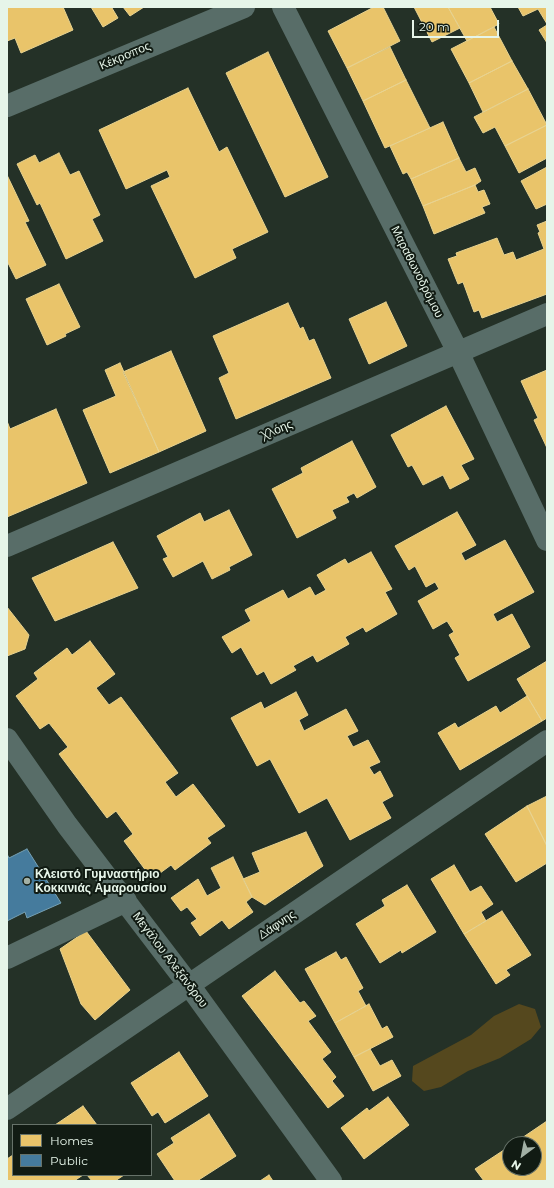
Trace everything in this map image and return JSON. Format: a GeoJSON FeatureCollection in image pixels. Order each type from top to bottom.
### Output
{"type":"FeatureCollection","features":[{"type":"Feature","properties":{"kind":"street","name":"Κέκροπος"},"geometry":{"type":"LineString","coordinates":[[7,106],[244,7]]}},
{"type":"Feature","properties":{"kind":"street","name":"Μαραθωνοδρόμου"},"geometry":{"type":"LineString","coordinates":[[283,7],[458,352],[547,540]]}},
{"type":"Feature","properties":{"kind":"street","name":"Χλόης"},"geometry":{"type":"LineString","coordinates":[[7,546],[547,314]]}},
{"type":"Feature","properties":{"kind":"street","name":"Μεγάλου Αλεξάνδρου"},"geometry":{"type":"LineString","coordinates":[[7,739],[67,825],[189,985],[331,1181]]}},
{"type":"Feature","properties":{"kind":"street","name":"Δάφνης"},"geometry":{"type":"LineString","coordinates":[[7,1109],[547,741]]}},
{"type":"Feature","properties":{"kind":"street"},"geometry":{"type":"LineString","coordinates":[[7,958],[126,902]]}},
{"type":"Feature","properties":{"kind":"shaded area"},"geometry":{"type":"Polygon","coordinates":[[[519,1004],[535,1009],[541,1027],[531,1039],[500,1058],[468,1071],[441,1087],[424,1091],[412,1081],[413,1066],[471,1035],[494,1016],[519,1004]]]}},
{"type":"Feature","properties":{"kind":"building: Homes"},"geometry":{"type":"Polygon","coordinates":[[[63,7],[73,30],[21,53],[15,38],[7,41],[7,8],[63,7]]]}},
{"type":"Feature","properties":{"kind":"building: Homes"},"geometry":{"type":"Polygon","coordinates":[[[91,7],[113,7],[112,8],[118,18],[103,27],[91,7]]]}},
{"type":"Feature","properties":{"kind":"building: Homes"},"geometry":{"type":"Polygon","coordinates":[[[123,7],[144,7],[130,16],[123,7]]]}},
{"type":"Feature","properties":{"kind":"building: Homes"},"geometry":{"type":"Polygon","coordinates":[[[374,7],[383,7],[400,41],[347,68],[328,31],[374,7]]]}},
{"type":"Feature","properties":{"kind":"building: Homes"},"geometry":{"type":"Polygon","coordinates":[[[414,7],[448,7],[460,28],[432,42],[414,7]]]}},
{"type":"Feature","properties":{"kind":"building: Homes"},"geometry":{"type":"Polygon","coordinates":[[[448,7],[490,7],[499,24],[467,41],[448,7]]]}},
{"type":"Feature","properties":{"kind":"building: Homes"},"geometry":{"type":"Polygon","coordinates":[[[518,7],[547,7],[547,24],[538,9],[523,16],[518,7]]]}},
{"type":"Feature","properties":{"kind":"building: Homes"},"geometry":{"type":"Polygon","coordinates":[[[547,25],[547,43],[539,30],[547,25]]]}},
{"type":"Feature","properties":{"kind":"building: Homes"},"geometry":{"type":"Polygon","coordinates":[[[494,27],[512,61],[469,83],[451,49],[494,27]]]}},
{"type":"Feature","properties":{"kind":"building: Homes"},"geometry":{"type":"Polygon","coordinates":[[[390,47],[406,80],[363,101],[347,68],[390,47]]]}},
{"type":"Feature","properties":{"kind":"building: Homes"},"geometry":{"type":"Polygon","coordinates":[[[268,52],[328,177],[285,197],[226,73],[268,52]]]}},
{"type":"Feature","properties":{"kind":"building: Homes"},"geometry":{"type":"Polygon","coordinates":[[[512,61],[528,89],[483,112],[469,83],[512,61]]]}},
{"type":"Feature","properties":{"kind":"building: Homes"},"geometry":{"type":"Polygon","coordinates":[[[406,80],[430,128],[385,148],[363,101],[406,80]]]}},
{"type":"Feature","properties":{"kind":"building: Homes"},"geometry":{"type":"Polygon","coordinates":[[[188,88],[219,152],[227,147],[268,232],[232,249],[236,258],[195,278],[151,186],[170,177],[167,170],[126,189],[99,130],[188,88]]]}},
{"type":"Feature","properties":{"kind":"building: Homes"},"geometry":{"type":"Polygon","coordinates":[[[528,89],[547,125],[505,146],[495,127],[483,133],[474,117],[528,89]]]}},
{"type":"Feature","properties":{"kind":"building: Homes"},"geometry":{"type":"Polygon","coordinates":[[[443,122],[459,158],[411,179],[407,172],[403,174],[390,146],[443,122]]]}},
{"type":"Feature","properties":{"kind":"building: Homes"},"geometry":{"type":"Polygon","coordinates":[[[547,125],[547,158],[519,173],[505,146],[547,125]]]}},
{"type":"Feature","properties":{"kind":"building: Homes"},"geometry":{"type":"Polygon","coordinates":[[[59,153],[70,175],[79,171],[100,215],[92,219],[103,241],[66,259],[40,203],[37,205],[17,164],[35,155],[39,163],[59,153]]]}},
{"type":"Feature","properties":{"kind":"building: Homes"},"geometry":{"type":"Polygon","coordinates":[[[459,158],[466,172],[475,168],[481,181],[475,185],[423,206],[411,179],[459,158]]]}},
{"type":"Feature","properties":{"kind":"building: Homes"},"geometry":{"type":"Polygon","coordinates":[[[547,167],[547,204],[536,209],[521,181],[547,167]]]}},
{"type":"Feature","properties":{"kind":"building: Homes"},"geometry":{"type":"Polygon","coordinates":[[[7,175],[29,221],[25,222],[46,265],[16,279],[7,261],[7,175]]]}},
{"type":"Feature","properties":{"kind":"building: Homes"},"geometry":{"type":"Polygon","coordinates":[[[475,185],[478,192],[484,190],[490,204],[482,207],[485,213],[434,234],[423,206],[475,185]]]}},
{"type":"Feature","properties":{"kind":"building: Homes"},"geometry":{"type":"Polygon","coordinates":[[[547,221],[547,294],[482,318],[479,310],[474,312],[463,282],[458,284],[448,259],[457,256],[456,253],[497,238],[504,255],[513,252],[516,260],[544,249],[538,233],[540,232],[537,225],[547,221]]]}},
{"type":"Feature","properties":{"kind":"building: Homes"},"geometry":{"type":"Polygon","coordinates":[[[59,284],[80,327],[47,345],[26,299],[59,284]]]}},
{"type":"Feature","properties":{"kind":"building: Homes"},"geometry":{"type":"Polygon","coordinates":[[[386,302],[407,346],[369,364],[349,319],[386,302]]]}},
{"type":"Feature","properties":{"kind":"building: Homes"},"geometry":{"type":"Polygon","coordinates":[[[288,303],[300,329],[303,327],[309,341],[314,339],[331,378],[236,419],[219,378],[229,373],[213,336],[288,303]]]}},
{"type":"Feature","properties":{"kind":"building: Homes"},"geometry":{"type":"Polygon","coordinates":[[[171,351],[206,431],[159,452],[123,372],[171,351]]]}},
{"type":"Feature","properties":{"kind":"building: Homes"},"geometry":{"type":"Polygon","coordinates":[[[120,363],[159,452],[110,473],[83,410],[116,396],[105,370],[120,363]]]}},
{"type":"Feature","properties":{"kind":"building: Homes"},"geometry":{"type":"Polygon","coordinates":[[[547,370],[547,448],[534,420],[538,418],[521,381],[547,370]]]}},
{"type":"Feature","properties":{"kind":"building: Homes"},"geometry":{"type":"Polygon","coordinates":[[[446,406],[474,459],[461,465],[469,479],[450,489],[443,475],[423,485],[412,465],[408,467],[391,435],[446,406]]]}},
{"type":"Feature","properties":{"kind":"building: Homes"},"geometry":{"type":"Polygon","coordinates":[[[56,409],[87,483],[7,517],[7,421],[10,429],[56,409]]]}},
{"type":"Feature","properties":{"kind":"building: Homes"},"geometry":{"type":"Polygon","coordinates":[[[352,441],[376,487],[357,498],[354,493],[346,497],[349,502],[332,510],[336,518],[297,538],[272,489],[303,473],[301,468],[352,441]]]}},
{"type":"Feature","properties":{"kind":"building: Homes"},"geometry":{"type":"Polygon","coordinates":[[[229,510],[252,555],[229,567],[230,570],[212,579],[203,561],[173,577],[163,559],[168,557],[157,536],[200,513],[204,522],[229,510]]]}},
{"type":"Feature","properties":{"kind":"building: Homes"},"geometry":{"type":"Polygon","coordinates":[[[457,512],[476,545],[461,553],[465,561],[505,540],[534,592],[493,614],[497,622],[512,614],[530,647],[468,681],[455,658],[460,655],[449,635],[454,632],[447,621],[433,629],[418,601],[439,589],[435,582],[426,587],[415,566],[409,570],[395,546],[457,512]]]}},
{"type":"Feature","properties":{"kind":"building: Homes"},"geometry":{"type":"Polygon","coordinates":[[[113,542],[138,588],[55,621],[32,578],[113,542]]]}},
{"type":"Feature","properties":{"kind":"building: Homes"},"geometry":{"type":"Polygon","coordinates":[[[371,552],[392,589],[385,592],[397,614],[366,632],[363,627],[345,637],[349,644],[317,662],[313,655],[293,666],[296,670],[271,684],[264,671],[257,675],[241,647],[232,653],[222,637],[251,621],[245,610],[283,590],[288,599],[310,587],[315,596],[326,590],[317,575],[345,559],[348,564],[371,552]]]}},
{"type":"Feature","properties":{"kind":"building: Homes"},"geometry":{"type":"Polygon","coordinates":[[[7,607],[29,635],[25,649],[7,656],[7,607]]]}},
{"type":"Feature","properties":{"kind":"building: Homes"},"geometry":{"type":"Polygon","coordinates":[[[90,641],[115,674],[96,688],[109,705],[121,697],[178,773],[165,782],[176,797],[193,784],[225,826],[207,838],[211,843],[175,870],[171,865],[152,879],[124,841],[133,834],[116,811],[107,818],[59,754],[68,747],[49,723],[40,729],[16,696],[38,679],[34,673],[67,648],[72,655],[90,641]]]}},
{"type":"Feature","properties":{"kind":"building: Homes"},"geometry":{"type":"Polygon","coordinates":[[[547,661],[547,718],[542,721],[517,679],[547,661]]]}},
{"type":"Feature","properties":{"kind":"building: Homes"},"geometry":{"type":"Polygon","coordinates":[[[296,692],[308,715],[299,720],[304,731],[346,709],[358,731],[347,736],[353,747],[368,740],[380,762],[369,767],[374,775],[380,771],[393,796],[382,802],[391,818],[350,840],[327,798],[299,813],[270,759],[257,766],[231,718],[261,702],[264,709],[296,692]]]}},
{"type":"Feature","properties":{"kind":"building: Homes"},"geometry":{"type":"Polygon","coordinates":[[[527,696],[542,721],[460,770],[438,733],[455,723],[458,728],[496,706],[500,713],[527,696]]]}},
{"type":"Feature","properties":{"kind":"building: Homes"},"geometry":{"type":"Polygon","coordinates":[[[547,796],[547,846],[527,806],[547,796]]]}},
{"type":"Feature","properties":{"kind":"building: Homes"},"geometry":{"type":"Polygon","coordinates":[[[527,806],[547,846],[547,863],[516,882],[485,834],[527,806]]]}},
{"type":"Feature","properties":{"kind":"building: Homes"},"geometry":{"type":"Polygon","coordinates":[[[306,832],[323,866],[265,905],[252,897],[243,879],[260,872],[252,853],[306,832]]]}},
{"type":"Feature","properties":{"kind":"building: Homes"},"geometry":{"type":"Polygon","coordinates":[[[233,857],[252,897],[246,902],[253,912],[229,929],[222,920],[200,936],[191,923],[197,919],[187,907],[181,911],[171,898],[198,879],[207,896],[221,888],[211,868],[233,857]]]}},
{"type":"Feature","properties":{"kind":"building: Homes"},"geometry":{"type":"Polygon","coordinates":[[[454,865],[470,892],[481,886],[493,904],[481,912],[486,921],[464,934],[431,879],[454,865]]]}},
{"type":"Feature","properties":{"kind":"building: Homes"},"geometry":{"type":"Polygon","coordinates":[[[407,885],[436,932],[402,953],[401,950],[380,963],[356,924],[385,906],[382,900],[407,885]]]}},
{"type":"Feature","properties":{"kind":"building: Homes"},"geometry":{"type":"Polygon","coordinates":[[[502,911],[531,955],[506,970],[510,975],[496,984],[464,934],[502,911]]]}},
{"type":"Feature","properties":{"kind":"building: Homes"},"geometry":{"type":"Polygon","coordinates":[[[86,931],[130,990],[95,1020],[81,1004],[60,949],[86,931]]]}},
{"type":"Feature","properties":{"kind":"building: Homes"},"geometry":{"type":"Polygon","coordinates":[[[336,952],[341,960],[346,957],[363,988],[358,991],[366,1006],[335,1023],[305,969],[336,952]]]}},
{"type":"Feature","properties":{"kind":"building: Homes"},"geometry":{"type":"Polygon","coordinates":[[[275,971],[300,1003],[304,1001],[316,1016],[308,1021],[331,1052],[322,1059],[336,1077],[332,1081],[344,1096],[328,1108],[242,996],[275,971]]]}},
{"type":"Feature","properties":{"kind":"building: Homes"},"geometry":{"type":"Polygon","coordinates":[[[369,1004],[382,1029],[387,1026],[393,1037],[354,1057],[335,1023],[369,1004]]]}},
{"type":"Feature","properties":{"kind":"building: Homes"},"geometry":{"type":"Polygon","coordinates":[[[370,1049],[380,1066],[392,1060],[401,1076],[373,1091],[354,1057],[370,1049]]]}},
{"type":"Feature","properties":{"kind":"building: Homes"},"geometry":{"type":"Polygon","coordinates":[[[179,1052],[208,1096],[165,1123],[158,1112],[152,1116],[131,1083],[179,1052]]]}},
{"type":"Feature","properties":{"kind":"building: Homes"},"geometry":{"type":"Polygon","coordinates":[[[388,1097],[409,1125],[364,1159],[341,1128],[367,1108],[369,1111],[388,1097]]]}},
{"type":"Feature","properties":{"kind":"building: Homes"},"geometry":{"type":"Polygon","coordinates":[[[83,1106],[96,1124],[56,1124],[83,1106]]]}},
{"type":"Feature","properties":{"kind":"building: Homes"},"geometry":{"type":"Polygon","coordinates":[[[209,1114],[236,1156],[197,1181],[175,1181],[157,1154],[174,1143],[171,1138],[209,1114]]]}},
{"type":"Feature","properties":{"kind":"building: Homes"},"geometry":{"type":"Polygon","coordinates":[[[547,1121],[547,1179],[543,1181],[484,1181],[475,1169],[502,1151],[502,1176],[542,1176],[542,1136],[525,1136],[547,1121]]]}},
{"type":"Feature","properties":{"kind":"building: Homes"},"geometry":{"type":"Polygon","coordinates":[[[12,1156],[12,1176],[82,1176],[74,1181],[7,1181],[7,1159],[12,1156]]]}},
{"type":"Feature","properties":{"kind":"building: Homes"},"geometry":{"type":"Polygon","coordinates":[[[269,1175],[273,1181],[260,1181],[269,1175]]]}},
{"type":"Feature","properties":{"kind":"building: Homes"},"geometry":{"type":"Polygon","coordinates":[[[88,1176],[122,1176],[115,1181],[92,1181],[88,1176]]]}},
{"type":"Feature","properties":{"kind":"building: Public","name":"Κλειστό Γυμναστήριο Κοκκινιάς Αμαρουσίου"},"geometry":{"type":"Polygon","coordinates":[[[27,849],[61,903],[27,918],[25,912],[7,921],[7,854],[9,858],[27,849]]]}},
{"type":"Feature","properties":{"kind":"place","name":"Κλειστό Γυμναστήριο Κοκκινιάς Αμαρουσίου"},"geometry":{"type":"Point","coordinates":[27,881]}}]}
